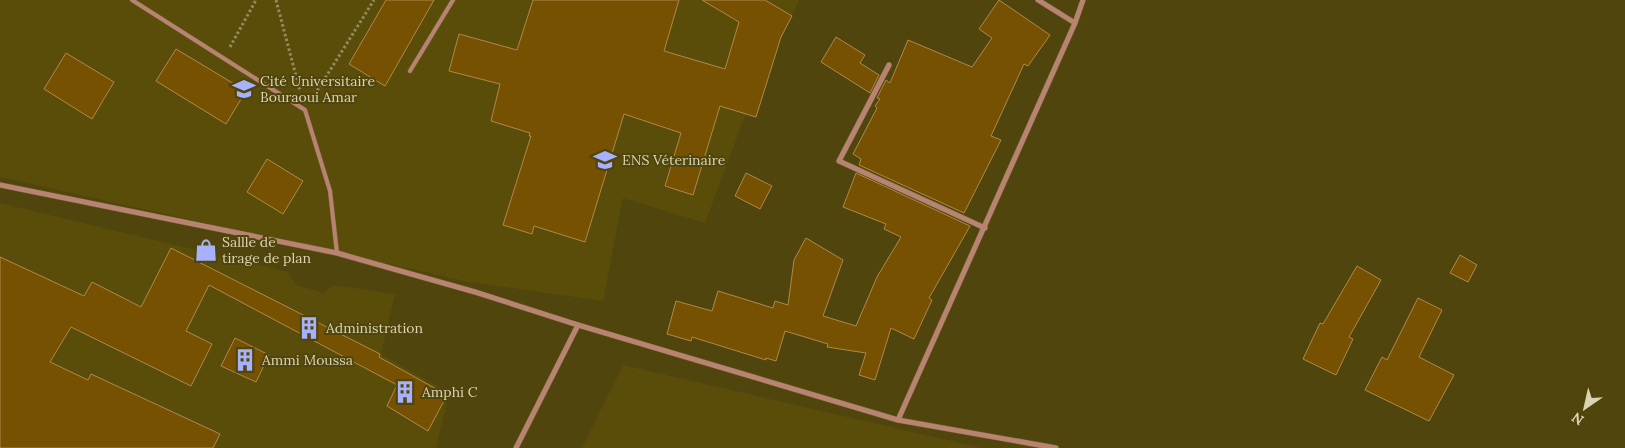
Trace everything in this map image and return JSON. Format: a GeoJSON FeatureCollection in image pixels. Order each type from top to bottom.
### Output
{"type":"FeatureCollection","features":[{"type":"Feature","properties":{"kind":"street"},"geometry":{"type":"LineString","coordinates":[[1038,0],[1075,24]]}},
{"type":"Feature","properties":{"kind":"street"},"geometry":{"type":"LineString","coordinates":[[898,420],[1075,24],[1083,0]]}},
{"type":"Feature","properties":{"kind":"street"},"geometry":{"type":"LineString","coordinates":[[889,65],[839,161],[985,228]]}},
{"type":"Feature","properties":{"kind":"street"},"geometry":{"type":"LineString","coordinates":[[0,185],[337,252],[898,420],[1056,448]]}},
{"type":"Feature","properties":{"kind":"street"},"geometry":{"type":"LineString","coordinates":[[516,448],[578,325]]}},
{"type":"Feature","properties":{"kind":"lane"},"geometry":{"type":"LineString","coordinates":[[133,0],[305,110],[330,191],[337,252]]}},
{"type":"Feature","properties":{"kind":"lane"},"geometry":{"type":"LineString","coordinates":[[410,71],[453,0]]}},
{"type":"Feature","properties":{"kind":"path"},"geometry":{"type":"LineString","coordinates":[[224,58],[256,0]]}},
{"type":"Feature","properties":{"kind":"path"},"geometry":{"type":"LineString","coordinates":[[276,0],[305,110]]}},
{"type":"Feature","properties":{"kind":"path"},"geometry":{"type":"LineString","coordinates":[[305,110],[374,0]]}},
{"type":"Feature","properties":{"kind":"shaded area","name":"Cité Universitaire Bouraoui Amar"},"geometry":{"type":"Polygon","coordinates":[[[0,0],[799,0],[743,121],[705,223],[623,198],[603,301],[469,282],[0,177],[0,0]]]}},
{"type":"Feature","properties":{"kind":"shaded area"},"geometry":{"type":"Polygon","coordinates":[[[0,203],[288,272],[296,285],[324,293],[333,285],[395,294],[381,354],[449,393],[436,448],[0,448],[0,203]]]}},
{"type":"Feature","properties":{"kind":"shaded area"},"geometry":{"type":"Polygon","coordinates":[[[623,365],[982,448],[582,448],[623,365]]]}},
{"type":"Feature","properties":{"kind":"building"},"geometry":{"type":"Polygon","coordinates":[[[386,0],[434,0],[385,86],[349,64],[386,0]]]}},
{"type":"Feature","properties":{"kind":"building"},"geometry":{"type":"Polygon","coordinates":[[[533,0],[679,0],[664,51],[725,69],[739,22],[702,0],[765,0],[792,16],[781,37],[756,117],[720,106],[693,195],[665,186],[681,133],[624,114],[585,242],[534,226],[532,234],[503,225],[531,136],[529,136],[530,133],[491,121],[500,84],[449,71],[459,34],[517,50],[533,0]]]}},
{"type":"Feature","properties":{"kind":"building"},"geometry":{"type":"Polygon","coordinates":[[[999,0],[1050,35],[1028,66],[1024,64],[991,136],[1001,140],[964,213],[859,165],[861,159],[853,154],[877,108],[875,106],[880,99],[877,98],[886,80],[890,83],[908,40],[972,67],[992,38],[979,29],[999,0]]]}},
{"type":"Feature","properties":{"kind":"building"},"geometry":{"type":"Polygon","coordinates":[[[836,37],[865,55],[860,63],[879,75],[870,93],[821,62],[836,37]]]}},
{"type":"Feature","properties":{"kind":"building"},"geometry":{"type":"Polygon","coordinates":[[[176,49],[246,91],[226,124],[156,81],[176,49]]]}},
{"type":"Feature","properties":{"kind":"building"},"geometry":{"type":"Polygon","coordinates":[[[66,53],[114,82],[92,119],[44,89],[66,53]]]}},
{"type":"Feature","properties":{"kind":"building"},"geometry":{"type":"Polygon","coordinates":[[[267,159],[303,181],[283,214],[247,192],[267,159]]]}},
{"type":"Feature","properties":{"kind":"building"},"geometry":{"type":"Polygon","coordinates":[[[746,173],[772,186],[760,209],[735,196],[746,173]]]}},
{"type":"Feature","properties":{"kind":"building"},"geometry":{"type":"Polygon","coordinates":[[[856,173],[970,226],[929,298],[932,300],[914,339],[891,328],[875,380],[859,375],[866,353],[827,347],[828,344],[785,331],[776,361],[766,358],[766,360],[692,337],[691,341],[667,334],[676,301],[712,311],[718,291],[773,308],[775,301],[788,305],[794,260],[806,238],[843,260],[823,316],[856,326],[877,277],[901,237],[884,229],[886,224],[843,207],[856,173]]]}},
{"type":"Feature","properties":{"kind":"building"},"geometry":{"type":"Polygon","coordinates":[[[171,248],[380,354],[379,357],[447,395],[428,431],[387,406],[397,385],[209,285],[186,331],[212,344],[191,386],[71,327],[50,362],[88,380],[91,374],[220,434],[213,448],[0,448],[0,257],[84,296],[92,282],[141,307],[171,248]]]}},
{"type":"Feature","properties":{"kind":"building"},"geometry":{"type":"Polygon","coordinates":[[[1460,255],[1477,265],[1468,282],[1450,273],[1460,255]]]}},
{"type":"Feature","properties":{"kind":"building"},"geometry":{"type":"Polygon","coordinates":[[[1357,266],[1381,280],[1349,337],[1353,339],[1336,375],[1303,359],[1320,323],[1323,324],[1357,266]]]}},
{"type":"Feature","properties":{"kind":"building"},"geometry":{"type":"Polygon","coordinates":[[[1418,298],[1442,310],[1419,357],[1454,375],[1429,421],[1365,390],[1382,357],[1387,360],[1418,298]]]}},
{"type":"Feature","properties":{"kind":"building","name":"Ammi Moussa"},"geometry":{"type":"Polygon","coordinates":[[[235,338],[269,355],[256,382],[221,366],[235,338]]]}},
{"type":"Feature","properties":{"kind":"place","name":"Cité Universitaire Bouraoui Amar"},"geometry":{"type":"Point","coordinates":[244,89]}},
{"type":"Feature","properties":{"kind":"place","name":"ENS Véterinaire"},"geometry":{"type":"Point","coordinates":[605,160]}},
{"type":"Feature","properties":{"kind":"place","name":"Sallle de tirage de plan"},"geometry":{"type":"Point","coordinates":[206,250]}},
{"type":"Feature","properties":{"kind":"place","name":"Administration"},"geometry":{"type":"Point","coordinates":[309,328]}},
{"type":"Feature","properties":{"kind":"place","name":"Ammi Moussa"},"geometry":{"type":"Point","coordinates":[245,360]}},
{"type":"Feature","properties":{"kind":"place","name":"Amphi C"},"geometry":{"type":"Point","coordinates":[405,392]}}]}
